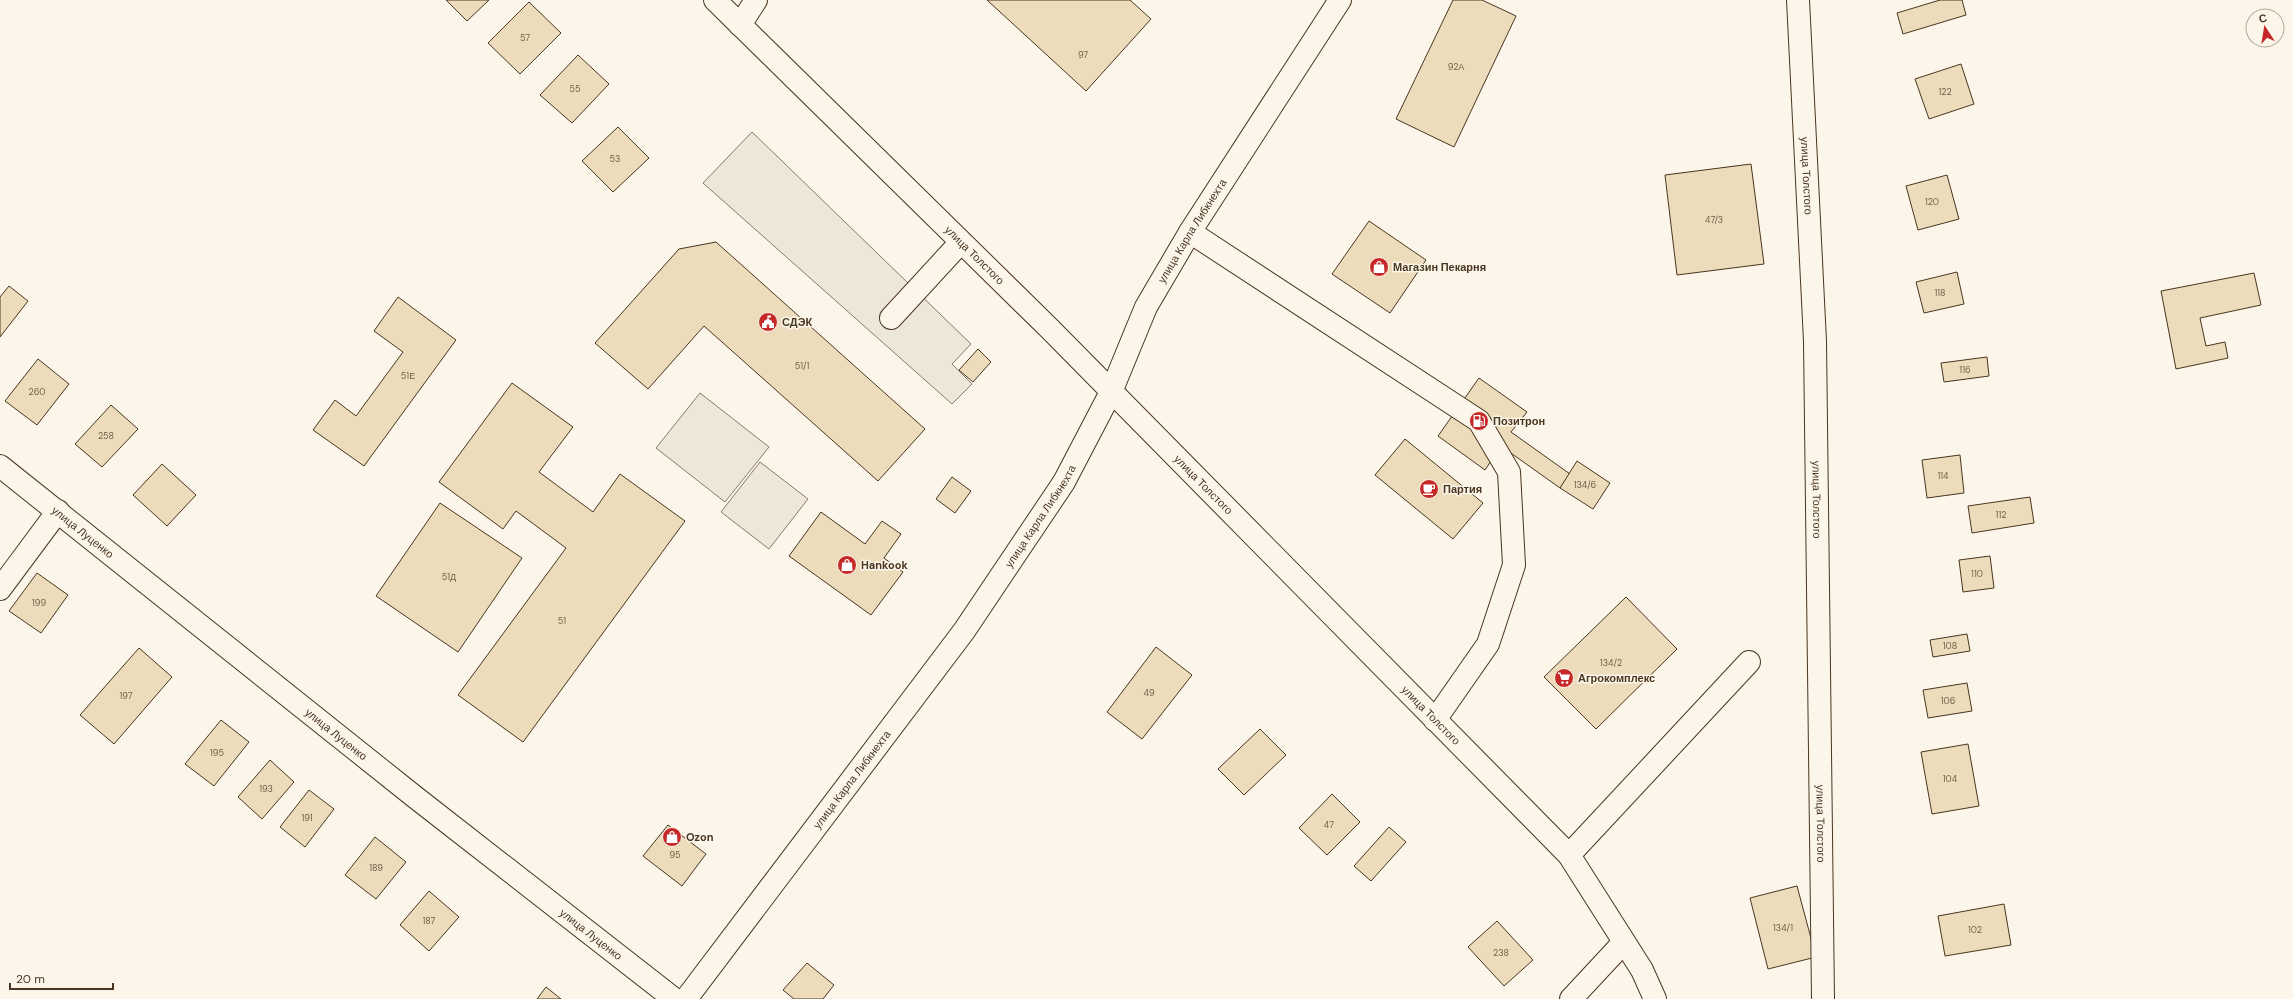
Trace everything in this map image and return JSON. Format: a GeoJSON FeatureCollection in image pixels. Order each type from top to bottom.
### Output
{"type":"FeatureCollection","features":[{"type":"Feature","properties":{"kind":"street","name":"улица Толстого"},"geometry":{"type":"LineString","coordinates":[[715,0],[1050,329],[1569,855],[1642,970],[1655,999]]}},
{"type":"Feature","properties":{"kind":"street"},"geometry":{"type":"LineString","coordinates":[[740,25],[756,0]]}},
{"type":"Feature","properties":{"kind":"street","name":"улица Карла Либкнехта"},"geometry":{"type":"LineString","coordinates":[[686,999],[964,631],[1064,482],[1111,392],[1146,307],[1190,232],[1340,0]]}},
{"type":"Feature","properties":{"kind":"street","name":"улица Толстого"},"geometry":{"type":"LineString","coordinates":[[1798,0],[1815,341],[1823,999]]}},
{"type":"Feature","properties":{"kind":"street"},"geometry":{"type":"LineString","coordinates":[[1190,232],[1479,421],[1509,472],[1514,565],[1488,644],[1436,720]]}},
{"type":"Feature","properties":{"kind":"street"},"geometry":{"type":"LineString","coordinates":[[891,318],[961,242]]}},
{"type":"Feature","properties":{"kind":"street","name":"улица Луценко"},"geometry":{"type":"LineString","coordinates":[[0,466],[415,797],[674,999]]}},
{"type":"Feature","properties":{"kind":"street"},"geometry":{"type":"LineString","coordinates":[[0,589],[58,511]]}},
{"type":"Feature","properties":{"kind":"street"},"geometry":{"type":"LineString","coordinates":[[1569,855],[1749,662]]}},
{"type":"Feature","properties":{"kind":"street"},"geometry":{"type":"LineString","coordinates":[[1571,999],[1624,942]]}},
{"type":"Feature","properties":{"kind":"shaded area"},"geometry":{"type":"Polygon","coordinates":[[[752,132],[971,344],[952,364],[972,384],[952,404],[703,183],[752,132]]]}},
{"type":"Feature","properties":{"kind":"shaded area"},"geometry":{"type":"Polygon","coordinates":[[[700,393],[769,447],[725,502],[656,448],[700,393]]]}},
{"type":"Feature","properties":{"kind":"shaded area"},"geometry":{"type":"Polygon","coordinates":[[[760,462],[808,499],[769,549],[721,512],[760,462]]]}},
{"type":"Feature","properties":{"kind":"building"},"geometry":{"type":"Polygon","coordinates":[[[446,0],[489,0],[467,21],[446,0]]]}},
{"type":"Feature","properties":{"kind":"building"},"geometry":{"type":"Polygon","coordinates":[[[987,0],[1130,0],[1151,19],[1086,91],[987,0]]]}},
{"type":"Feature","properties":{"kind":"building"},"geometry":{"type":"Polygon","coordinates":[[[1453,0],[1482,0],[1516,16],[1454,147],[1396,119],[1453,0]]]}},
{"type":"Feature","properties":{"kind":"building"},"geometry":{"type":"Polygon","coordinates":[[[1940,0],[1962,0],[1966,15],[1903,34],[1897,13],[1940,0]]]}},
{"type":"Feature","properties":{"kind":"building"},"geometry":{"type":"Polygon","coordinates":[[[529,2],[561,33],[520,74],[488,43],[529,2]]]}},
{"type":"Feature","properties":{"kind":"building"},"geometry":{"type":"Polygon","coordinates":[[[578,55],[609,84],[572,123],[540,95],[578,55]]]}},
{"type":"Feature","properties":{"kind":"building"},"geometry":{"type":"Polygon","coordinates":[[[1961,64],[1974,104],[1929,119],[1915,79],[1961,64]]]}},
{"type":"Feature","properties":{"kind":"building"},"geometry":{"type":"Polygon","coordinates":[[[618,127],[649,158],[613,192],[582,161],[618,127]]]}},
{"type":"Feature","properties":{"kind":"building"},"geometry":{"type":"Polygon","coordinates":[[[1751,164],[1764,264],[1677,275],[1665,175],[1751,164]]]}},
{"type":"Feature","properties":{"kind":"building"},"geometry":{"type":"Polygon","coordinates":[[[1947,175],[1959,219],[1918,230],[1906,186],[1947,175]]]}},
{"type":"Feature","properties":{"kind":"building","name":"Магазин Пекарня"},"geometry":{"type":"Polygon","coordinates":[[[1369,221],[1426,260],[1390,313],[1332,274],[1369,221]]]}},
{"type":"Feature","properties":{"kind":"building"},"geometry":{"type":"Polygon","coordinates":[[[716,242],[925,429],[878,481],[704,326],[648,389],[595,343],[679,249],[716,242]]]}},
{"type":"Feature","properties":{"kind":"building"},"geometry":{"type":"Polygon","coordinates":[[[1957,272],[1964,304],[1924,313],[1916,282],[1957,272]]]}},
{"type":"Feature","properties":{"kind":"building"},"geometry":{"type":"Polygon","coordinates":[[[2254,273],[2261,305],[2200,318],[2206,346],[2225,342],[2228,358],[2176,369],[2161,291],[2254,273]]]}},
{"type":"Feature","properties":{"kind":"building"},"geometry":{"type":"Polygon","coordinates":[[[9,286],[28,301],[0,337],[0,297],[9,286]]]}},
{"type":"Feature","properties":{"kind":"building"},"geometry":{"type":"Polygon","coordinates":[[[398,297],[456,340],[364,466],[313,430],[335,400],[356,416],[403,352],[374,331],[398,297]]]}},
{"type":"Feature","properties":{"kind":"building"},"geometry":{"type":"Polygon","coordinates":[[[978,349],[991,362],[973,382],[959,370],[978,349]]]}},
{"type":"Feature","properties":{"kind":"building"},"geometry":{"type":"Polygon","coordinates":[[[1987,357],[1989,376],[1944,382],[1941,363],[1987,357]]]}},
{"type":"Feature","properties":{"kind":"building"},"geometry":{"type":"Polygon","coordinates":[[[38,359],[69,384],[37,425],[5,401],[38,359]]]}},
{"type":"Feature","properties":{"kind":"building"},"geometry":{"type":"Polygon","coordinates":[[[1479,378],[1527,412],[1511,432],[1570,474],[1560,488],[1501,446],[1485,470],[1438,436],[1479,378]]]}},
{"type":"Feature","properties":{"kind":"building"},"geometry":{"type":"Polygon","coordinates":[[[512,383],[573,427],[539,472],[593,512],[620,474],[685,521],[523,742],[458,695],[566,548],[516,511],[503,529],[439,482],[512,383]]]}},
{"type":"Feature","properties":{"kind":"building"},"geometry":{"type":"Polygon","coordinates":[[[111,405],[138,429],[102,467],[75,444],[111,405]]]}},
{"type":"Feature","properties":{"kind":"building","name":"Партия"},"geometry":{"type":"Polygon","coordinates":[[[1405,439],[1483,503],[1453,539],[1375,475],[1405,439]]]}},
{"type":"Feature","properties":{"kind":"building"},"geometry":{"type":"Polygon","coordinates":[[[1960,455],[1964,493],[1927,498],[1922,460],[1960,455]]]}},
{"type":"Feature","properties":{"kind":"building"},"geometry":{"type":"Polygon","coordinates":[[[1577,461],[1610,483],[1593,509],[1560,488],[1577,461]]]}},
{"type":"Feature","properties":{"kind":"building"},"geometry":{"type":"Polygon","coordinates":[[[162,464],[196,495],[167,526],[133,495],[162,464]]]}},
{"type":"Feature","properties":{"kind":"building"},"geometry":{"type":"Polygon","coordinates":[[[952,477],[971,491],[955,513],[936,499],[952,477]]]}},
{"type":"Feature","properties":{"kind":"building"},"geometry":{"type":"Polygon","coordinates":[[[2030,497],[2034,523],[1972,533],[1968,506],[2030,497]]]}},
{"type":"Feature","properties":{"kind":"building"},"geometry":{"type":"Polygon","coordinates":[[[440,503],[522,558],[458,652],[376,596],[440,503]]]}},
{"type":"Feature","properties":{"kind":"building","name":"Hankook"},"geometry":{"type":"Polygon","coordinates":[[[821,512],[865,544],[882,521],[901,534],[884,558],[903,572],[871,615],[789,556],[821,512]]]}},
{"type":"Feature","properties":{"kind":"building"},"geometry":{"type":"Polygon","coordinates":[[[1990,556],[1994,588],[1963,592],[1959,560],[1990,556]]]}},
{"type":"Feature","properties":{"kind":"building"},"geometry":{"type":"Polygon","coordinates":[[[37,573],[68,595],[41,633],[9,611],[37,573]]]}},
{"type":"Feature","properties":{"kind":"building"},"geometry":{"type":"Polygon","coordinates":[[[1626,597],[1677,649],[1596,729],[1544,677],[1626,597]]]}},
{"type":"Feature","properties":{"kind":"building"},"geometry":{"type":"Polygon","coordinates":[[[1967,634],[1970,651],[1933,657],[1930,640],[1967,634]]]}},
{"type":"Feature","properties":{"kind":"building"},"geometry":{"type":"Polygon","coordinates":[[[1156,647],[1192,675],[1142,739],[1107,712],[1156,647]]]}},
{"type":"Feature","properties":{"kind":"building"},"geometry":{"type":"Polygon","coordinates":[[[139,648],[172,677],[114,744],[80,715],[139,648]]]}},
{"type":"Feature","properties":{"kind":"building"},"geometry":{"type":"Polygon","coordinates":[[[1967,683],[1972,711],[1928,718],[1923,690],[1967,683]]]}},
{"type":"Feature","properties":{"kind":"building"},"geometry":{"type":"Polygon","coordinates":[[[221,720],[249,742],[214,786],[185,764],[221,720]]]}},
{"type":"Feature","properties":{"kind":"building"},"geometry":{"type":"Polygon","coordinates":[[[1260,729],[1286,755],[1244,795],[1218,769],[1260,729]]]}},
{"type":"Feature","properties":{"kind":"building"},"geometry":{"type":"Polygon","coordinates":[[[1968,744],[1979,806],[1932,814],[1921,752],[1968,744]]]}},
{"type":"Feature","properties":{"kind":"building"},"geometry":{"type":"Polygon","coordinates":[[[270,760],[294,782],[262,819],[238,797],[270,760]]]}},
{"type":"Feature","properties":{"kind":"building"},"geometry":{"type":"Polygon","coordinates":[[[309,790],[334,809],[305,847],[280,827],[309,790]]]}},
{"type":"Feature","properties":{"kind":"building"},"geometry":{"type":"Polygon","coordinates":[[[1332,794],[1360,822],[1327,855],[1299,828],[1332,794]]]}},
{"type":"Feature","properties":{"kind":"building"},"geometry":{"type":"Polygon","coordinates":[[[668,825],[706,854],[682,886],[643,856],[668,825]]]}},
{"type":"Feature","properties":{"kind":"building"},"geometry":{"type":"Polygon","coordinates":[[[1389,827],[1406,842],[1371,881],[1354,866],[1389,827]]]}},
{"type":"Feature","properties":{"kind":"building"},"geometry":{"type":"Polygon","coordinates":[[[375,837],[406,862],[376,899],[345,875],[375,837]]]}},
{"type":"Feature","properties":{"kind":"building"},"geometry":{"type":"Polygon","coordinates":[[[1797,886],[1816,957],[1768,969],[1750,898],[1797,886]]]}},
{"type":"Feature","properties":{"kind":"building"},"geometry":{"type":"Polygon","coordinates":[[[429,891],[459,917],[429,951],[400,925],[429,891]]]}},
{"type":"Feature","properties":{"kind":"building"},"geometry":{"type":"Polygon","coordinates":[[[2004,904],[2011,945],[1945,956],[1938,916],[2004,904]]]}},
{"type":"Feature","properties":{"kind":"building"},"geometry":{"type":"Polygon","coordinates":[[[1497,921],[1533,960],[1504,986],[1468,947],[1497,921]]]}},
{"type":"Feature","properties":{"kind":"building"},"geometry":{"type":"Polygon","coordinates":[[[807,963],[834,985],[823,999],[794,999],[783,990],[807,963]]]}},
{"type":"Feature","properties":{"kind":"building"},"geometry":{"type":"Polygon","coordinates":[[[546,987],[561,999],[537,999],[546,987]]]}},
{"type":"Feature","properties":{"kind":"place","name":"Магазин Пекарня"},"geometry":{"type":"Point","coordinates":[1379,267]}},
{"type":"Feature","properties":{"kind":"place","name":"СДЭК"},"geometry":{"type":"Point","coordinates":[768,322]}},
{"type":"Feature","properties":{"kind":"place","name":"Позитрон"},"geometry":{"type":"Point","coordinates":[1479,421]}},
{"type":"Feature","properties":{"kind":"place","name":"Партия"},"geometry":{"type":"Point","coordinates":[1429,489]}},
{"type":"Feature","properties":{"kind":"place","name":"Hankook"},"geometry":{"type":"Point","coordinates":[847,565]}},
{"type":"Feature","properties":{"kind":"place","name":"Агрокомплекс"},"geometry":{"type":"Point","coordinates":[1564,678]}},
{"type":"Feature","properties":{"kind":"place","name":"Ozon"},"geometry":{"type":"Point","coordinates":[672,837]}}]}
